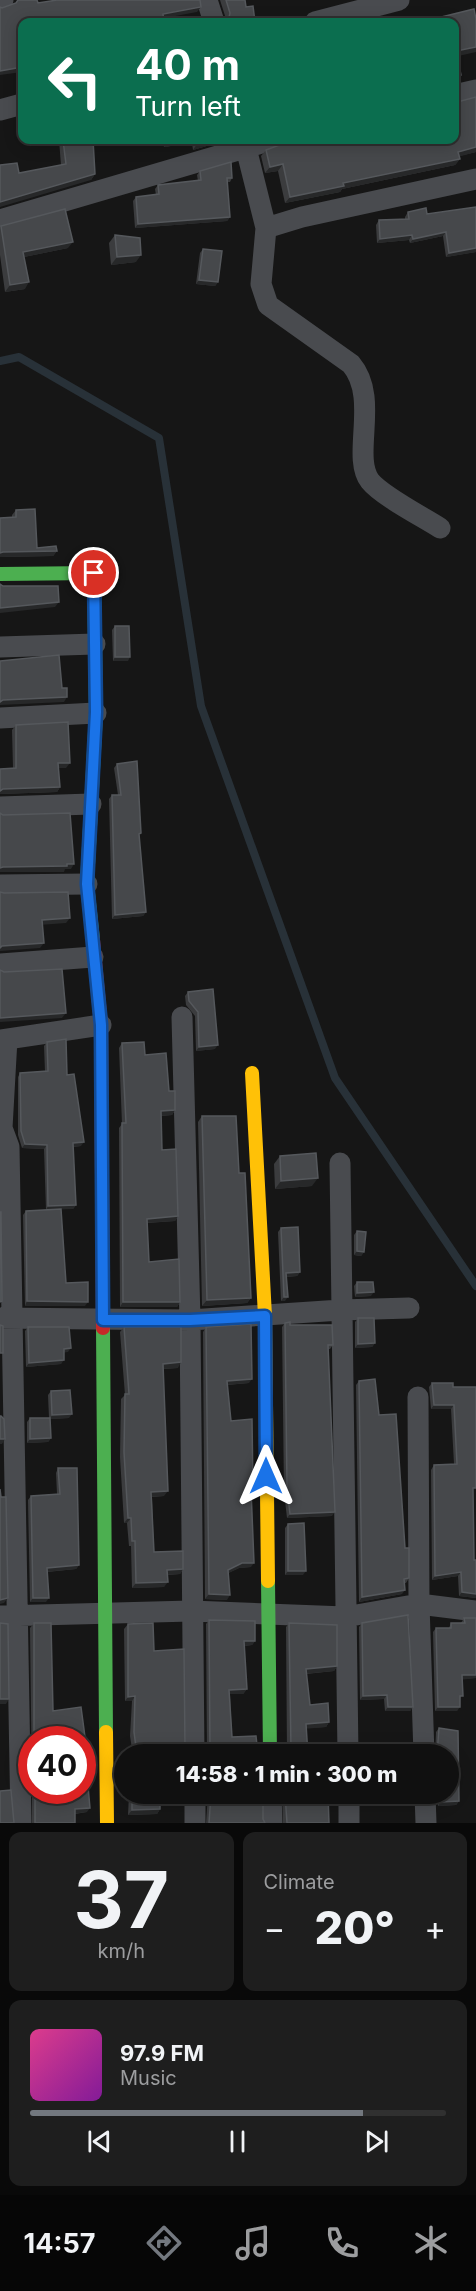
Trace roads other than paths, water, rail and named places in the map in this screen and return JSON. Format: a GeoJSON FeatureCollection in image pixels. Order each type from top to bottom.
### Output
{"type":"FeatureCollection","features":[{"type":"Feature","properties":{"kind":"street"},"geometry":{"type":"LineString","coordinates":[[207,0],[213,18]]}},
{"type":"Feature","properties":{"kind":"street"},"geometry":{"type":"LineString","coordinates":[[330,18],[399,0]]}},
{"type":"Feature","properties":{"kind":"street"},"geometry":{"type":"LineString","coordinates":[[459,94],[476,90]]}},
{"type":"Feature","properties":{"kind":"street"},"geometry":{"type":"LineString","coordinates":[[0,110],[18,105]]}},
{"type":"Feature","properties":{"kind":"street"},"geometry":{"type":"LineString","coordinates":[[0,220],[241,144]]}},
{"type":"Feature","properties":{"kind":"street"},"geometry":{"type":"LineString","coordinates":[[244,144],[266,228],[261,284],[268,305],[351,364],[358,373],[364,393],[366,472],[374,485],[440,528]]}},
{"type":"Feature","properties":{"kind":"street"},"geometry":{"type":"LineString","coordinates":[[266,228],[302,217],[476,179]]}},
{"type":"Feature","properties":{"kind":"street"},"geometry":{"type":"LineString","coordinates":[[0,574],[94,573],[96,712],[87,884],[101,1025],[107,1823]]}},
{"type":"Feature","properties":{"kind":"street"},"geometry":{"type":"LineString","coordinates":[[0,647],[95,644]]}},
{"type":"Feature","properties":{"kind":"street"},"geometry":{"type":"LineString","coordinates":[[0,718],[96,712]]}},
{"type":"Feature","properties":{"kind":"street"},"geometry":{"type":"LineString","coordinates":[[0,807],[91,804]]}},
{"type":"Feature","properties":{"kind":"street"},"geometry":{"type":"LineString","coordinates":[[0,885],[87,884]]}},
{"type":"Feature","properties":{"kind":"street"},"geometry":{"type":"LineString","coordinates":[[0,964],[93,957]]}},
{"type":"Feature","properties":{"kind":"street"},"geometry":{"type":"LineString","coordinates":[[182,1017],[190,1320],[194,1744]]}},
{"type":"Feature","properties":{"kind":"street"},"geometry":{"type":"LineString","coordinates":[[21,1823],[10,1616],[7,1318],[9,1147],[2,1128],[3,1039],[101,1025]]}},
{"type":"Feature","properties":{"kind":"street"},"geometry":{"type":"LineString","coordinates":[[252,1073],[265,1316],[270,1744]]}},
{"type":"Feature","properties":{"kind":"street"},"geometry":{"type":"LineString","coordinates":[[339,1163],[348,1744]]}},
{"type":"Feature","properties":{"kind":"street"},"geometry":{"type":"LineString","coordinates":[[7,1318],[190,1320],[409,1308]]}},
{"type":"Feature","properties":{"kind":"street"},"geometry":{"type":"LineString","coordinates":[[418,1397],[419,1604],[424,1744]]}},
{"type":"Feature","properties":{"kind":"street"},"geometry":{"type":"LineString","coordinates":[[10,1616],[191,1611],[345,1617],[419,1604],[476,1611]]}},
{"type":"Feature","properties":{"kind":"street"},"geometry":{"type":"LineString","coordinates":[[195,1804],[195,1823]]}},
{"type":"Feature","properties":{"kind":"street"},"geometry":{"type":"LineString","coordinates":[[271,1804],[272,1823]]}},
{"type":"Feature","properties":{"kind":"street"},"geometry":{"type":"LineString","coordinates":[[349,1804],[349,1823]]}},
{"type":"Feature","properties":{"kind":"street"},"geometry":{"type":"LineString","coordinates":[[425,1804],[426,1823]]}},
{"type":"Feature","properties":{"kind":"waterway"},"geometry":{"type":"LineString","coordinates":[[0,361],[19,357],[159,438],[201,706],[335,1078],[476,1286]]}}]}
